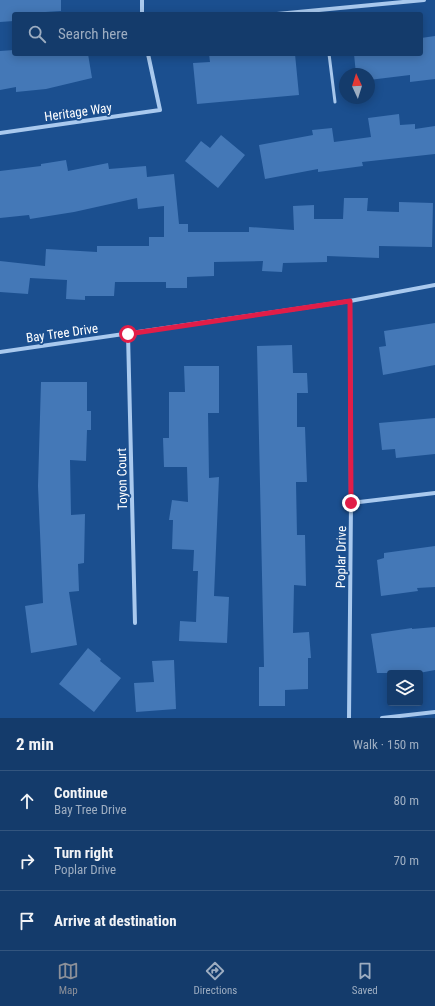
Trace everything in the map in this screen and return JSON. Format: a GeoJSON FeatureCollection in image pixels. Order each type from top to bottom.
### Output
{"type":"FeatureCollection","features":[{"type":"Feature","properties":{"kind":"street"},"geometry":{"type":"LineString","coordinates":[[142,0],[142,12]]}},
{"type":"Feature","properties":{"kind":"street"},"geometry":{"type":"LineString","coordinates":[[323,12],[390,2],[424,0]]}},
{"type":"Feature","properties":{"kind":"street","name":"Heritage Way"},"geometry":{"type":"LineString","coordinates":[[0,133],[160,110],[148,56]]}},
{"type":"Feature","properties":{"kind":"street","name":"Bay Tree Drive"},"geometry":{"type":"LineString","coordinates":[[0,352],[350,301],[435,285]]}},
{"type":"Feature","properties":{"kind":"street","name":"Poplar Drive"},"geometry":{"type":"LineString","coordinates":[[349,718],[351,503],[350,301]]}},
{"type":"Feature","properties":{"kind":"street","name":"Toyon Court"},"geometry":{"type":"LineString","coordinates":[[128,334],[135,623]]}},
{"type":"Feature","properties":{"kind":"street"},"geometry":{"type":"LineString","coordinates":[[351,503],[435,493]]}},
{"type":"Feature","properties":{"kind":"street"},"geometry":{"type":"LineString","coordinates":[[382,718],[435,712]]}},
{"type":"Feature","properties":{"kind":"lane"},"geometry":{"type":"LineString","coordinates":[[329,56],[335,102]]}},
{"type":"Feature","properties":{"kind":"building"},"geometry":{"type":"Polygon","coordinates":[[[0,0],[61,0],[61,11],[12,12],[12,21],[0,22],[0,0]]]}},
{"type":"Feature","properties":{"kind":"building"},"geometry":{"type":"Polygon","coordinates":[[[435,36],[435,79],[410,82],[410,75],[375,79],[375,68],[355,68],[354,56],[423,56],[423,38],[435,36]]]}},
{"type":"Feature","properties":{"kind":"building"},"geometry":{"type":"Polygon","coordinates":[[[12,50],[12,56],[88,56],[92,78],[46,89],[16,92],[16,87],[0,90],[0,51],[12,50]]]}},
{"type":"Feature","properties":{"kind":"building"},"geometry":{"type":"Polygon","coordinates":[[[209,56],[295,56],[299,95],[197,104],[193,63],[210,62],[209,56]]]}},
{"type":"Feature","properties":{"kind":"building"},"geometry":{"type":"Polygon","coordinates":[[[399,114],[400,125],[415,124],[415,129],[435,126],[435,154],[362,162],[363,166],[318,172],[318,169],[265,179],[259,145],[313,135],[312,130],[332,128],[334,142],[371,137],[368,118],[399,114]]]}},
{"type":"Feature","properties":{"kind":"building"},"geometry":{"type":"Polygon","coordinates":[[[221,135],[245,155],[218,188],[185,161],[201,141],[210,148],[221,135]]]}},
{"type":"Feature","properties":{"kind":"building"},"geometry":{"type":"Polygon","coordinates":[[[66,160],[68,171],[108,163],[109,169],[146,166],[147,177],[174,174],[179,224],[188,224],[188,232],[249,232],[249,227],[294,230],[293,206],[314,205],[314,219],[343,219],[344,198],[368,198],[367,211],[399,212],[399,202],[433,203],[432,247],[379,246],[379,258],[327,256],[327,262],[283,263],[282,272],[262,271],[263,261],[214,262],[214,276],[187,277],[187,288],[166,288],[166,282],[115,282],[114,296],[85,296],[85,300],[66,299],[67,280],[30,278],[28,294],[0,292],[0,261],[45,266],[46,249],[97,252],[97,246],[149,246],[149,237],[164,237],[164,206],[138,209],[137,198],[74,212],[30,219],[29,215],[0,218],[0,171],[41,166],[41,164],[66,160]]]}},
{"type":"Feature","properties":{"kind":"building"},"geometry":{"type":"Polygon","coordinates":[[[435,323],[435,365],[383,375],[379,347],[386,346],[384,331],[435,323]]]}},
{"type":"Feature","properties":{"kind":"building"},"geometry":{"type":"Polygon","coordinates":[[[292,345],[293,373],[307,373],[308,393],[297,393],[297,427],[305,427],[307,482],[296,482],[297,535],[305,535],[306,586],[294,585],[293,633],[309,632],[311,658],[308,658],[308,689],[285,690],[285,706],[259,706],[259,667],[264,667],[257,346],[292,345]]]}},
{"type":"Feature","properties":{"kind":"building"},"geometry":{"type":"Polygon","coordinates":[[[184,366],[219,366],[219,413],[208,413],[209,478],[219,477],[214,596],[229,597],[227,643],[179,641],[180,621],[196,622],[198,571],[193,571],[194,550],[172,549],[173,520],[169,520],[172,500],[188,502],[187,467],[164,467],[163,438],[169,438],[169,392],[185,392],[184,366]]]}},
{"type":"Feature","properties":{"kind":"building"},"geometry":{"type":"Polygon","coordinates":[[[41,382],[87,382],[87,411],[91,411],[91,430],[87,430],[86,461],[70,460],[71,515],[85,514],[84,563],[78,564],[79,591],[69,592],[77,645],[31,653],[25,606],[43,603],[38,486],[41,382]]]}},
{"type":"Feature","properties":{"kind":"building"},"geometry":{"type":"Polygon","coordinates":[[[435,418],[435,454],[396,458],[395,449],[382,450],[379,423],[435,418]]]}},
{"type":"Feature","properties":{"kind":"building"},"geometry":{"type":"Polygon","coordinates":[[[435,546],[435,587],[417,588],[418,591],[381,596],[377,560],[384,558],[384,553],[435,546]]]}},
{"type":"Feature","properties":{"kind":"building"},"geometry":{"type":"Polygon","coordinates":[[[435,627],[435,670],[423,672],[423,670],[387,670],[387,673],[377,673],[371,634],[435,627]]]}},
{"type":"Feature","properties":{"kind":"building"},"geometry":{"type":"Polygon","coordinates":[[[88,648],[101,659],[100,661],[121,678],[94,712],[59,684],[88,648]]]}},
{"type":"Feature","properties":{"kind":"building"},"geometry":{"type":"Polygon","coordinates":[[[174,660],[176,709],[136,712],[134,683],[154,682],[152,661],[174,660]]]}},
{"type":"Feature","properties":{"kind":"route"},"geometry":{"type":"LineString","coordinates":[[128,334],[350,301],[351,503]]}}]}
